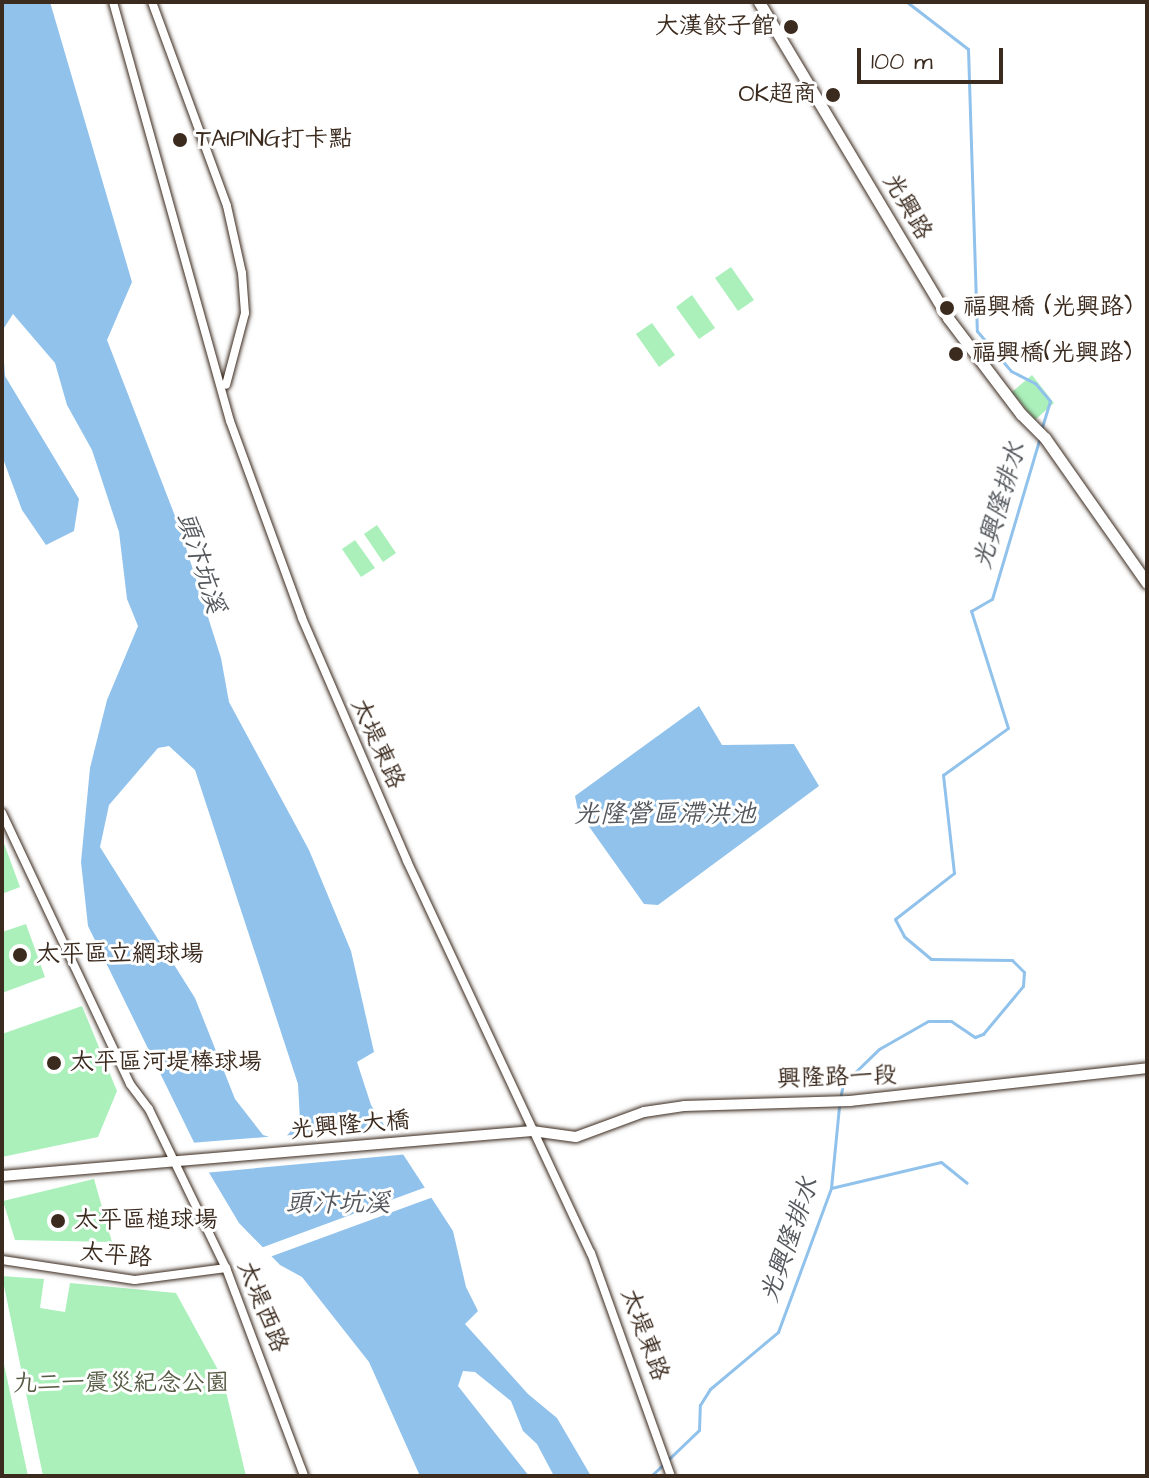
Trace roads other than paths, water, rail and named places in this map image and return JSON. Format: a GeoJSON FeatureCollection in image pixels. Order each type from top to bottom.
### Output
{"type":"FeatureCollection","features":[{"type":"Feature","properties":{"kind":"main road","name":"光興路"},"geometry":{"type":"LineString","coordinates":[[759,2],[948,318],[1045,438],[1147,583]]}},
{"type":"Feature","properties":{"kind":"street","name":"太堤東路"},"geometry":{"type":"LineString","coordinates":[[113,2],[230,421],[302,618],[532,1131],[591,1253],[670,1471]]}},
{"type":"Feature","properties":{"kind":"street"},"geometry":{"type":"LineString","coordinates":[[152,2],[227,206],[242,273],[245,313],[226,385]]}},
{"type":"Feature","properties":{"kind":"street","name":"太堤西路"},"geometry":{"type":"LineString","coordinates":[[2,813],[226,1268],[304,1476]]}},
{"type":"Feature","properties":{"kind":"street","name":"興隆路一段"},"geometry":{"type":"LineString","coordinates":[[532,1131],[576,1137],[644,1112],[684,1106],[850,1101],[1147,1068]]}},
{"type":"Feature","properties":{"kind":"street","name":"光興隆大橋"},"geometry":{"type":"LineString","coordinates":[[172,1160],[532,1131]]}},
{"type":"Feature","properties":{"kind":"street"},"geometry":{"type":"LineString","coordinates":[[2,1176],[172,1160]]}},
{"type":"Feature","properties":{"kind":"street","name":"太平路"},"geometry":{"type":"LineString","coordinates":[[2,1260],[135,1280],[226,1268]]}},
{"type":"Feature","properties":{"kind":"water","name":"頭汴坑溪"},"geometry":{"type":"Polygon","coordinates":[[[2,2],[50,2],[132,282],[107,340],[180,529],[221,658],[229,702],[309,850],[351,951],[374,1052],[357,1062],[371,1105],[453,1231],[466,1287],[478,1311],[465,1324],[528,1394],[557,1418],[591,1476],[554,1476],[537,1444],[523,1431],[511,1401],[475,1372],[463,1371],[458,1386],[529,1476],[420,1476],[369,1362],[302,1277],[280,1265],[239,1223],[208,1171],[88,926],[81,862],[90,768],[107,700],[138,626],[127,599],[119,532],[92,450],[67,405],[55,363],[13,314],[2,331],[2,2]],[[169,746],[158,748],[109,805],[100,847],[195,998],[235,1099],[263,1135],[282,1141],[300,1121],[298,1084],[195,770],[169,746]]]}},
{"type":"Feature","properties":{"kind":"water"},"geometry":{"type":"Polygon","coordinates":[[[2,331],[5,376],[79,499],[74,531],[46,545],[22,510],[2,456],[2,331]]]}},
{"type":"Feature","properties":{"kind":"water","name":"光隆營區滯洪池"},"geometry":{"type":"Polygon","coordinates":[[[699,706],[722,745],[794,744],[819,786],[658,905],[644,904],[578,811],[575,796],[699,706]]]}},
{"type":"Feature","properties":{"kind":"waterway","name":"光興隆排水"},"geometry":{"type":"LineString","coordinates":[[907,2],[968,49],[977,331],[1011,371],[1035,383],[1050,401],[1042,428]]}},
{"type":"Feature","properties":{"kind":"waterway","name":"光興隆排水"},"geometry":{"type":"LineString","coordinates":[[840,1099],[843,1084],[879,1049],[928,1021],[951,1021],[975,1037],[983,1034],[1023,986],[1024,972],[1012,960],[931,959],[904,936],[895,919],[954,873],[943,775],[1008,728],[971,611],[992,599],[1039,440]]}},
{"type":"Feature","properties":{"kind":"waterway","name":"光興隆排水"},"geometry":{"type":"LineString","coordinates":[[651,1476],[699,1430],[700,1405],[710,1389],[778,1332],[831,1188],[839,1106]]}},
{"type":"Feature","properties":{"kind":"waterway"},"geometry":{"type":"LineString","coordinates":[[831,1188],[941,1162],[967,1183]]}},
{"type":"Feature","properties":{"kind":"place","name":"大漢餃子館"},"geometry":{"type":"Point","coordinates":[791,27]}},
{"type":"Feature","properties":{"kind":"place","name":"OK超商"},"geometry":{"type":"Point","coordinates":[833,95]}},
{"type":"Feature","properties":{"kind":"place","name":"TAIPING打卡點"},"geometry":{"type":"Point","coordinates":[180,140]}},
{"type":"Feature","properties":{"kind":"place","name":"福興橋 (光興路)"},"geometry":{"type":"Point","coordinates":[947,308]}},
{"type":"Feature","properties":{"kind":"place","name":"福興橋(光興路)"},"geometry":{"type":"Point","coordinates":[956,354]}},
{"type":"Feature","properties":{"kind":"place","name":"太平區立網球場"},"geometry":{"type":"Point","coordinates":[20,955]}},
{"type":"Feature","properties":{"kind":"place","name":"太平區河堤棒球場"},"geometry":{"type":"Point","coordinates":[54,1063]}},
{"type":"Feature","properties":{"kind":"place","name":"太平區槌球場"},"geometry":{"type":"Point","coordinates":[58,1221]}},
{"type":"Feature","properties":{"kind":"park label","name":"九二一震災紀念公園"},"geometry":{"type":"Point","coordinates":[121,1384]}}]}
